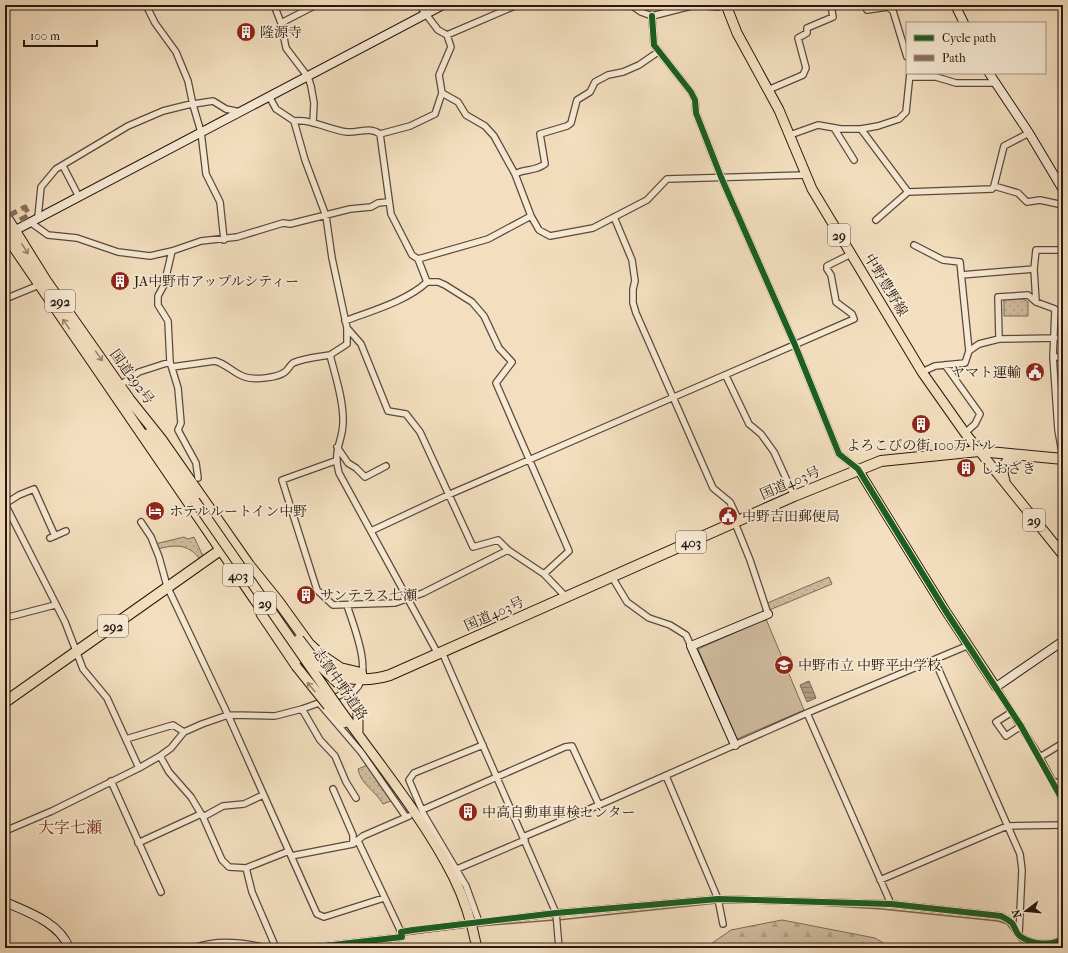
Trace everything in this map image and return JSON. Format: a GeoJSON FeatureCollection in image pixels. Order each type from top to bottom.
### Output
{"type":"FeatureCollection","features":[{"type":"Feature","properties":{"kind":"highway","name":"国道292号"},"geometry":{"type":"LineString","coordinates":[[5,215],[8,234],[39,285],[116,387],[161,439],[232,542]]}},
{"type":"Feature","properties":{"kind":"highway","name":"国道292号"},"geometry":{"type":"LineString","coordinates":[[8,234],[46,281],[221,549]]}},
{"type":"Feature","properties":{"kind":"highway","name":"国道403号"},"geometry":{"type":"LineString","coordinates":[[221,549],[291,649],[307,663],[317,669],[338,676],[385,677],[794,496],[858,469],[882,461],[979,451],[1021,456],[1063,458]]}},
{"type":"Feature","properties":{"kind":"highway","name":"国道403号"},"geometry":{"type":"LineString","coordinates":[[232,542],[309,644],[322,656],[344,670],[362,676]]}},
{"type":"Feature","properties":{"kind":"highway","name":"292"},"geometry":{"type":"LineString","coordinates":[[5,702],[232,542]]}},
{"type":"Feature","properties":{"kind":"highway"},"geometry":{"type":"LineString","coordinates":[[317,669],[322,656]]}},
{"type":"Feature","properties":{"kind":"main road","name":"中野豊野線"},"geometry":{"type":"LineString","coordinates":[[725,5],[737,33],[768,90],[790,135],[806,175],[829,221],[851,254],[922,372],[965,433],[1063,555]]}},
{"type":"Feature","properties":{"kind":"main road","name":"志賀中野道路"},"geometry":{"type":"LineString","coordinates":[[116,387],[195,502],[328,704],[358,734],[443,857],[455,880],[466,909],[477,948]]}},
{"type":"Feature","properties":{"kind":"main road"},"geometry":{"type":"LineString","coordinates":[[1006,484],[1003,471],[1004,463],[1008,459],[1021,456]]}},
{"type":"Feature","properties":{"kind":"main road","name":"29"},"geometry":{"type":"LineString","coordinates":[[249,565],[319,665],[352,697],[357,709],[358,734]]}},
{"type":"Feature","properties":{"kind":"main road","name":"29"},"geometry":{"type":"LineString","coordinates":[[256,601],[263,619],[296,666],[368,749]]}},
{"type":"Feature","properties":{"kind":"street"},"geometry":{"type":"LineString","coordinates":[[146,5],[155,23],[176,52],[188,81],[201,132],[206,174],[220,202],[224,240]]}},
{"type":"Feature","properties":{"kind":"street"},"geometry":{"type":"LineString","coordinates":[[274,5],[281,23],[286,48],[308,76],[314,96],[313,123]]}},
{"type":"Feature","properties":{"kind":"street"},"geometry":{"type":"LineString","coordinates":[[281,23],[316,5]]}},
{"type":"Feature","properties":{"kind":"street"},"geometry":{"type":"LineString","coordinates":[[269,96],[276,109],[294,121],[304,120],[336,130],[354,132],[372,130],[380,134],[410,126],[431,117],[434,114],[442,93],[439,75],[451,47],[447,35],[438,30],[419,5]]}},
{"type":"Feature","properties":{"kind":"street"},"geometry":{"type":"LineString","coordinates":[[8,234],[443,5]]}},
{"type":"Feature","properties":{"kind":"street"},"geometry":{"type":"LineString","coordinates":[[447,35],[517,5]]}},
{"type":"Feature","properties":{"kind":"street"},"geometry":{"type":"LineString","coordinates":[[631,5],[641,12],[652,16],[695,5],[718,7],[725,5]]}},
{"type":"Feature","properties":{"kind":"street"},"geometry":{"type":"LineString","coordinates":[[768,90],[803,75],[806,68],[798,38],[807,33],[807,28],[833,17],[831,5]]}},
{"type":"Feature","properties":{"kind":"street"},"geometry":{"type":"LineString","coordinates":[[865,5],[867,10],[888,7],[893,11],[906,54]]}},
{"type":"Feature","properties":{"kind":"street"},"geometry":{"type":"LineString","coordinates":[[955,5],[964,22]]}},
{"type":"Feature","properties":{"kind":"street"},"geometry":{"type":"LineString","coordinates":[[652,16],[654,45],[691,92],[695,100],[696,113],[721,177],[795,345],[839,454],[858,469],[1021,726],[1040,757],[1063,801]]}},
{"type":"Feature","properties":{"kind":"street"},"geometry":{"type":"LineString","coordinates":[[515,174],[523,169],[539,168],[545,164],[540,134],[568,126],[571,123],[577,100],[580,96],[590,92],[595,82],[608,75],[623,72],[639,65],[658,52]]}},
{"type":"Feature","properties":{"kind":"street"},"geometry":{"type":"LineString","coordinates":[[990,74],[994,83],[1029,133],[1063,190]]}},
{"type":"Feature","properties":{"kind":"street"},"geometry":{"type":"LineString","coordinates":[[790,135],[818,125],[834,128],[861,129],[878,126],[899,119],[906,112],[911,75],[936,77],[956,83],[994,83]]}},
{"type":"Feature","properties":{"kind":"street"},"geometry":{"type":"LineString","coordinates":[[442,93],[458,102],[466,115],[485,126],[494,136],[515,174],[530,216],[539,230],[550,236],[593,228],[614,218],[647,200],[667,179],[806,175]]}},
{"type":"Feature","properties":{"kind":"street"},"geometry":{"type":"LineString","coordinates":[[38,217],[41,187],[56,169],[128,126],[163,111],[213,101],[226,109],[240,112]]}},
{"type":"Feature","properties":{"kind":"street"},"geometry":{"type":"LineString","coordinates":[[116,387],[139,372],[171,365],[215,361],[222,363],[232,371],[246,378],[274,376],[285,372],[292,363],[330,355],[347,344],[346,321],[332,258],[326,216],[305,160],[294,121]]}},
{"type":"Feature","properties":{"kind":"street"},"geometry":{"type":"LineString","coordinates":[[834,128],[854,160]]}},
{"type":"Feature","properties":{"kind":"street"},"geometry":{"type":"LineString","coordinates":[[861,129],[908,192]]}},
{"type":"Feature","properties":{"kind":"street"},"geometry":{"type":"LineString","coordinates":[[876,220],[908,192],[992,190],[1004,146],[1029,133]]}},
{"type":"Feature","properties":{"kind":"street"},"geometry":{"type":"LineString","coordinates":[[380,134],[390,214],[412,254],[418,259],[427,282]]}},
{"type":"Feature","properties":{"kind":"street"},"geometry":{"type":"LineString","coordinates":[[63,166],[79,197]]}},
{"type":"Feature","properties":{"kind":"street"},"geometry":{"type":"LineString","coordinates":[[994,186],[1018,193],[1027,202],[1040,200],[1063,205]]}},
{"type":"Feature","properties":{"kind":"street"},"geometry":{"type":"LineString","coordinates":[[30,222],[48,234],[77,238],[118,252],[150,256],[172,251],[200,241],[224,240],[283,223],[290,224],[350,209],[371,207],[378,203],[388,202]]}},
{"type":"Feature","properties":{"kind":"street"},"geometry":{"type":"LineString","coordinates":[[418,259],[488,239],[530,216]]}},
{"type":"Feature","properties":{"kind":"street"},"geometry":{"type":"LineString","coordinates":[[614,218],[632,260],[635,281],[633,289],[636,314],[713,488],[730,502],[768,614],[691,646]]}},
{"type":"Feature","properties":{"kind":"street"},"geometry":{"type":"LineString","coordinates":[[914,245],[943,260],[960,262],[969,351],[965,363],[935,366],[922,372]]}},
{"type":"Feature","properties":{"kind":"street"},"geometry":{"type":"LineString","coordinates":[[1036,302],[1034,269],[1036,250],[1063,250]]}},
{"type":"Feature","properties":{"kind":"street"},"geometry":{"type":"LineString","coordinates":[[172,251],[164,285],[158,296],[158,305],[168,320],[171,365],[178,388],[181,423],[178,430],[196,463],[198,478]]}},
{"type":"Feature","properties":{"kind":"street"},"geometry":{"type":"LineString","coordinates":[[371,531],[448,495],[530,461],[854,319],[852,314],[836,302],[831,275],[827,269],[827,266],[851,254]]}},
{"type":"Feature","properties":{"kind":"street"},"geometry":{"type":"LineString","coordinates":[[962,275],[1034,269]]}},
{"type":"Feature","properties":{"kind":"street"},"geometry":{"type":"LineString","coordinates":[[346,321],[404,298],[427,282],[438,282],[445,285],[472,302],[484,316],[499,348],[512,362],[496,383],[569,551],[544,574]]}},
{"type":"Feature","properties":{"kind":"street"},"geometry":{"type":"LineString","coordinates":[[5,299],[39,285]]}},
{"type":"Feature","properties":{"kind":"street"},"geometry":{"type":"LineString","coordinates":[[999,339],[998,297],[1028,295],[1036,302],[1055,309],[1055,338],[1053,357],[1058,430],[1063,458]]}},
{"type":"Feature","properties":{"kind":"street"},"geometry":{"type":"LineString","coordinates":[[347,328],[361,344],[388,411],[406,414],[420,432],[473,546],[498,540],[508,550],[544,574],[566,597]]}},
{"type":"Feature","properties":{"kind":"street"},"geometry":{"type":"LineString","coordinates":[[969,351],[979,344],[999,339],[1055,338]]}},
{"type":"Feature","properties":{"kind":"street"},"geometry":{"type":"LineString","coordinates":[[330,355],[343,419],[336,447],[335,461],[339,473],[440,653],[524,838],[556,913],[559,948]]}},
{"type":"Feature","properties":{"kind":"street"},"geometry":{"type":"LineString","coordinates":[[1053,357],[1063,357]]}},
{"type":"Feature","properties":{"kind":"street"},"geometry":{"type":"LineString","coordinates":[[945,365],[980,414],[975,424],[965,433]]}},
{"type":"Feature","properties":{"kind":"street"},"geometry":{"type":"LineString","coordinates":[[726,376],[749,424],[761,434],[774,452],[794,496]]}},
{"type":"Feature","properties":{"kind":"street"},"geometry":{"type":"LineString","coordinates":[[336,447],[348,463],[356,468],[365,477],[386,466]]}},
{"type":"Feature","properties":{"kind":"street"},"geometry":{"type":"LineString","coordinates":[[335,461],[282,480],[318,590],[333,605],[387,604],[408,598],[423,593],[508,550]]}},
{"type":"Feature","properties":{"kind":"street"},"geometry":{"type":"LineString","coordinates":[[66,531],[52,537],[34,489],[19,495],[5,504],[65,622],[83,669],[106,698],[139,768]]}},
{"type":"Feature","properties":{"kind":"street"},"geometry":{"type":"LineString","coordinates":[[141,522],[159,557],[167,588],[228,715],[317,914],[324,917],[384,898]]}},
{"type":"Feature","properties":{"kind":"street"},"geometry":{"type":"LineString","coordinates":[[612,577],[627,602],[649,618],[670,625],[686,635],[735,745]]}},
{"type":"Feature","properties":{"kind":"street"},"geometry":{"type":"LineString","coordinates":[[5,618],[55,604]]}},
{"type":"Feature","properties":{"kind":"street"},"geometry":{"type":"LineString","coordinates":[[5,831],[52,811],[139,768],[171,748],[184,732],[228,715],[275,716],[328,704],[353,691],[357,688],[362,676],[362,656],[347,605]]}},
{"type":"Feature","properties":{"kind":"street"},"geometry":{"type":"LineString","coordinates":[[996,687],[1063,642]]}},
{"type":"Feature","properties":{"kind":"street"},"geometry":{"type":"LineString","coordinates":[[457,869],[807,713],[969,646]]}},
{"type":"Feature","properties":{"kind":"street"},"geometry":{"type":"LineString","coordinates":[[935,660],[1020,854],[1022,870],[1018,935]]}},
{"type":"Feature","properties":{"kind":"street"},"geometry":{"type":"LineString","coordinates":[[160,756],[169,772],[191,797],[202,815],[222,860],[229,867],[246,868],[290,854],[356,842],[363,836],[408,816],[328,704]]}},
{"type":"Feature","properties":{"kind":"street"},"geometry":{"type":"LineString","coordinates":[[302,709],[320,740],[335,756],[346,782],[356,798]]}},
{"type":"Feature","properties":{"kind":"street"},"geometry":{"type":"LineString","coordinates":[[1012,712],[996,722],[1006,736],[1021,726]]}},
{"type":"Feature","properties":{"kind":"street"},"geometry":{"type":"LineString","coordinates":[[807,713],[891,904]]}},
{"type":"Feature","properties":{"kind":"street"},"geometry":{"type":"LineString","coordinates":[[126,739],[173,725],[184,732]]}},
{"type":"Feature","properties":{"kind":"street"},"geometry":{"type":"LineString","coordinates":[[1040,757],[1063,744]]}},
{"type":"Feature","properties":{"kind":"street"},"geometry":{"type":"LineString","coordinates":[[482,745],[414,773],[409,780],[422,810],[457,869],[473,902],[478,923],[556,913],[718,899],[891,904],[1001,916],[1011,922],[1018,935],[1028,941],[1051,945],[1059,942],[1063,938]]}},
{"type":"Feature","properties":{"kind":"street"},"geometry":{"type":"LineString","coordinates":[[422,810],[565,747],[572,746],[599,805]]}},
{"type":"Feature","properties":{"kind":"street"},"geometry":{"type":"LineString","coordinates":[[666,776],[718,899],[723,924]]}},
{"type":"Feature","properties":{"kind":"street"},"geometry":{"type":"LineString","coordinates":[[1055,784],[1063,779]]}},
{"type":"Feature","properties":{"kind":"street"},"geometry":{"type":"LineString","coordinates":[[111,782],[161,892]]}},
{"type":"Feature","properties":{"kind":"street"},"geometry":{"type":"LineString","coordinates":[[307,948],[402,937],[402,932],[356,842],[333,789]]}},
{"type":"Feature","properties":{"kind":"street"},"geometry":{"type":"LineString","coordinates":[[138,843],[223,806],[244,804],[263,795]]}},
{"type":"Feature","properties":{"kind":"street"},"geometry":{"type":"LineString","coordinates":[[880,880],[1007,826],[1063,825]]}},
{"type":"Feature","properties":{"kind":"street"},"geometry":{"type":"LineString","coordinates":[[246,868],[252,892],[276,948]]}},
{"type":"Feature","properties":{"kind":"street"},"geometry":{"type":"LineString","coordinates":[[5,902],[34,915],[57,929],[66,941],[69,948]]}},
{"type":"Feature","properties":{"kind":"street"},"geometry":{"type":"LineString","coordinates":[[402,932],[465,924]]}},
{"type":"Feature","properties":{"kind":"street"},"geometry":{"type":"LineString","coordinates":[[194,948],[207,943],[224,941],[266,948]]}},
{"type":"Feature","properties":{"kind":"green space"},"geometry":{"type":"Polygon","coordinates":[[[1004,299],[1023,299],[1028,302],[1028,316],[1004,316],[1004,299]]]}},
{"type":"Feature","properties":{"kind":"green space"},"geometry":{"type":"Polygon","coordinates":[[[184,537],[188,539],[194,537],[203,556],[199,558],[190,550],[180,546],[158,549],[155,544],[184,537]]]}},
{"type":"Feature","properties":{"kind":"green space"},"geometry":{"type":"Polygon","coordinates":[[[829,577],[832,584],[767,611],[765,604],[829,577]]]}},
{"type":"Feature","properties":{"kind":"green space"},"geometry":{"type":"Polygon","coordinates":[[[766,619],[804,710],[737,739],[698,649],[766,619]]]}},
{"type":"Feature","properties":{"kind":"green space"},"geometry":{"type":"Polygon","coordinates":[[[372,763],[399,798],[383,804],[365,783],[358,769],[372,763]]]}},
{"type":"Feature","properties":{"kind":"green space"},"geometry":{"type":"Polygon","coordinates":[[[782,920],[875,938],[892,948],[705,948],[731,930],[782,920]]]}},
{"type":"Feature","properties":{"kind":"shaded area"},"geometry":{"type":"Polygon","coordinates":[[[809,681],[816,698],[807,702],[800,685],[809,681]]]}},
{"type":"Feature","properties":{"kind":"waterway"},"geometry":{"type":"LineString","coordinates":[[558,920],[717,903]]}},
{"type":"Feature","properties":{"kind":"waterway"},"geometry":{"type":"LineString","coordinates":[[721,903],[771,903]]}},
{"type":"Feature","properties":{"kind":"waterway"},"geometry":{"type":"LineString","coordinates":[[817,905],[882,909],[998,921],[1007,924],[1020,941],[1042,948]]}},
{"type":"Feature","properties":{"kind":"waterway"},"geometry":{"type":"LineString","coordinates":[[478,926],[554,920]]}},
{"type":"Feature","properties":{"kind":"waterway"},"geometry":{"type":"LineString","coordinates":[[404,935],[467,927]]}},
{"type":"Feature","properties":{"kind":"waterway"},"geometry":{"type":"LineString","coordinates":[[281,948],[315,944]]}},
{"type":"Feature","properties":{"kind":"marked path"},"geometry":{"type":"LineString","coordinates":[[8,216],[25,207],[29,215],[20,220]]}},
{"type":"Feature","properties":{"kind":"cycle path"},"geometry":{"type":"LineString","coordinates":[[652,16],[654,45],[691,92],[695,100],[696,113],[721,177],[795,345],[839,454],[858,469],[945,610],[1021,726],[1063,801]]}},
{"type":"Feature","properties":{"kind":"cycle path"},"geometry":{"type":"LineString","coordinates":[[307,948],[402,937],[401,932],[413,930],[556,913],[718,899],[891,904],[1001,916],[1012,923],[1020,936],[1035,943],[1053,943],[1063,938]]}},
{"type":"Feature","properties":{"kind":"place","name":"隆源寺"},"geometry":{"type":"Point","coordinates":[246,32]}},
{"type":"Feature","properties":{"kind":"place","name":"JA中野市アップルシティー"},"geometry":{"type":"Point","coordinates":[120,281]}},
{"type":"Feature","properties":{"kind":"place","name":"ヤマト運輸"},"geometry":{"type":"Point","coordinates":[1035,372]}},
{"type":"Feature","properties":{"kind":"place","name":"よろこびの街 100万ドル"},"geometry":{"type":"Point","coordinates":[921,424]}},
{"type":"Feature","properties":{"kind":"place","name":"しおざき"},"geometry":{"type":"Point","coordinates":[966,468]}},
{"type":"Feature","properties":{"kind":"place","name":"ホテルルートイン中野"},"geometry":{"type":"Point","coordinates":[155,511]}},
{"type":"Feature","properties":{"kind":"place","name":"中野吉田郵便局"},"geometry":{"type":"Point","coordinates":[728,516]}},
{"type":"Feature","properties":{"kind":"place","name":"サンテラス七瀬"},"geometry":{"type":"Point","coordinates":[306,595]}},
{"type":"Feature","properties":{"kind":"place","name":"中野市立 中野平中学校"},"geometry":{"type":"Point","coordinates":[784,665]}},
{"type":"Feature","properties":{"kind":"place","name":"中高自動車車検センター"},"geometry":{"type":"Point","coordinates":[468,812]}},
{"type":"Feature","properties":{"kind":"district","name":"大字七瀬"},"geometry":{"type":"Point","coordinates":[70,827]}}]}
